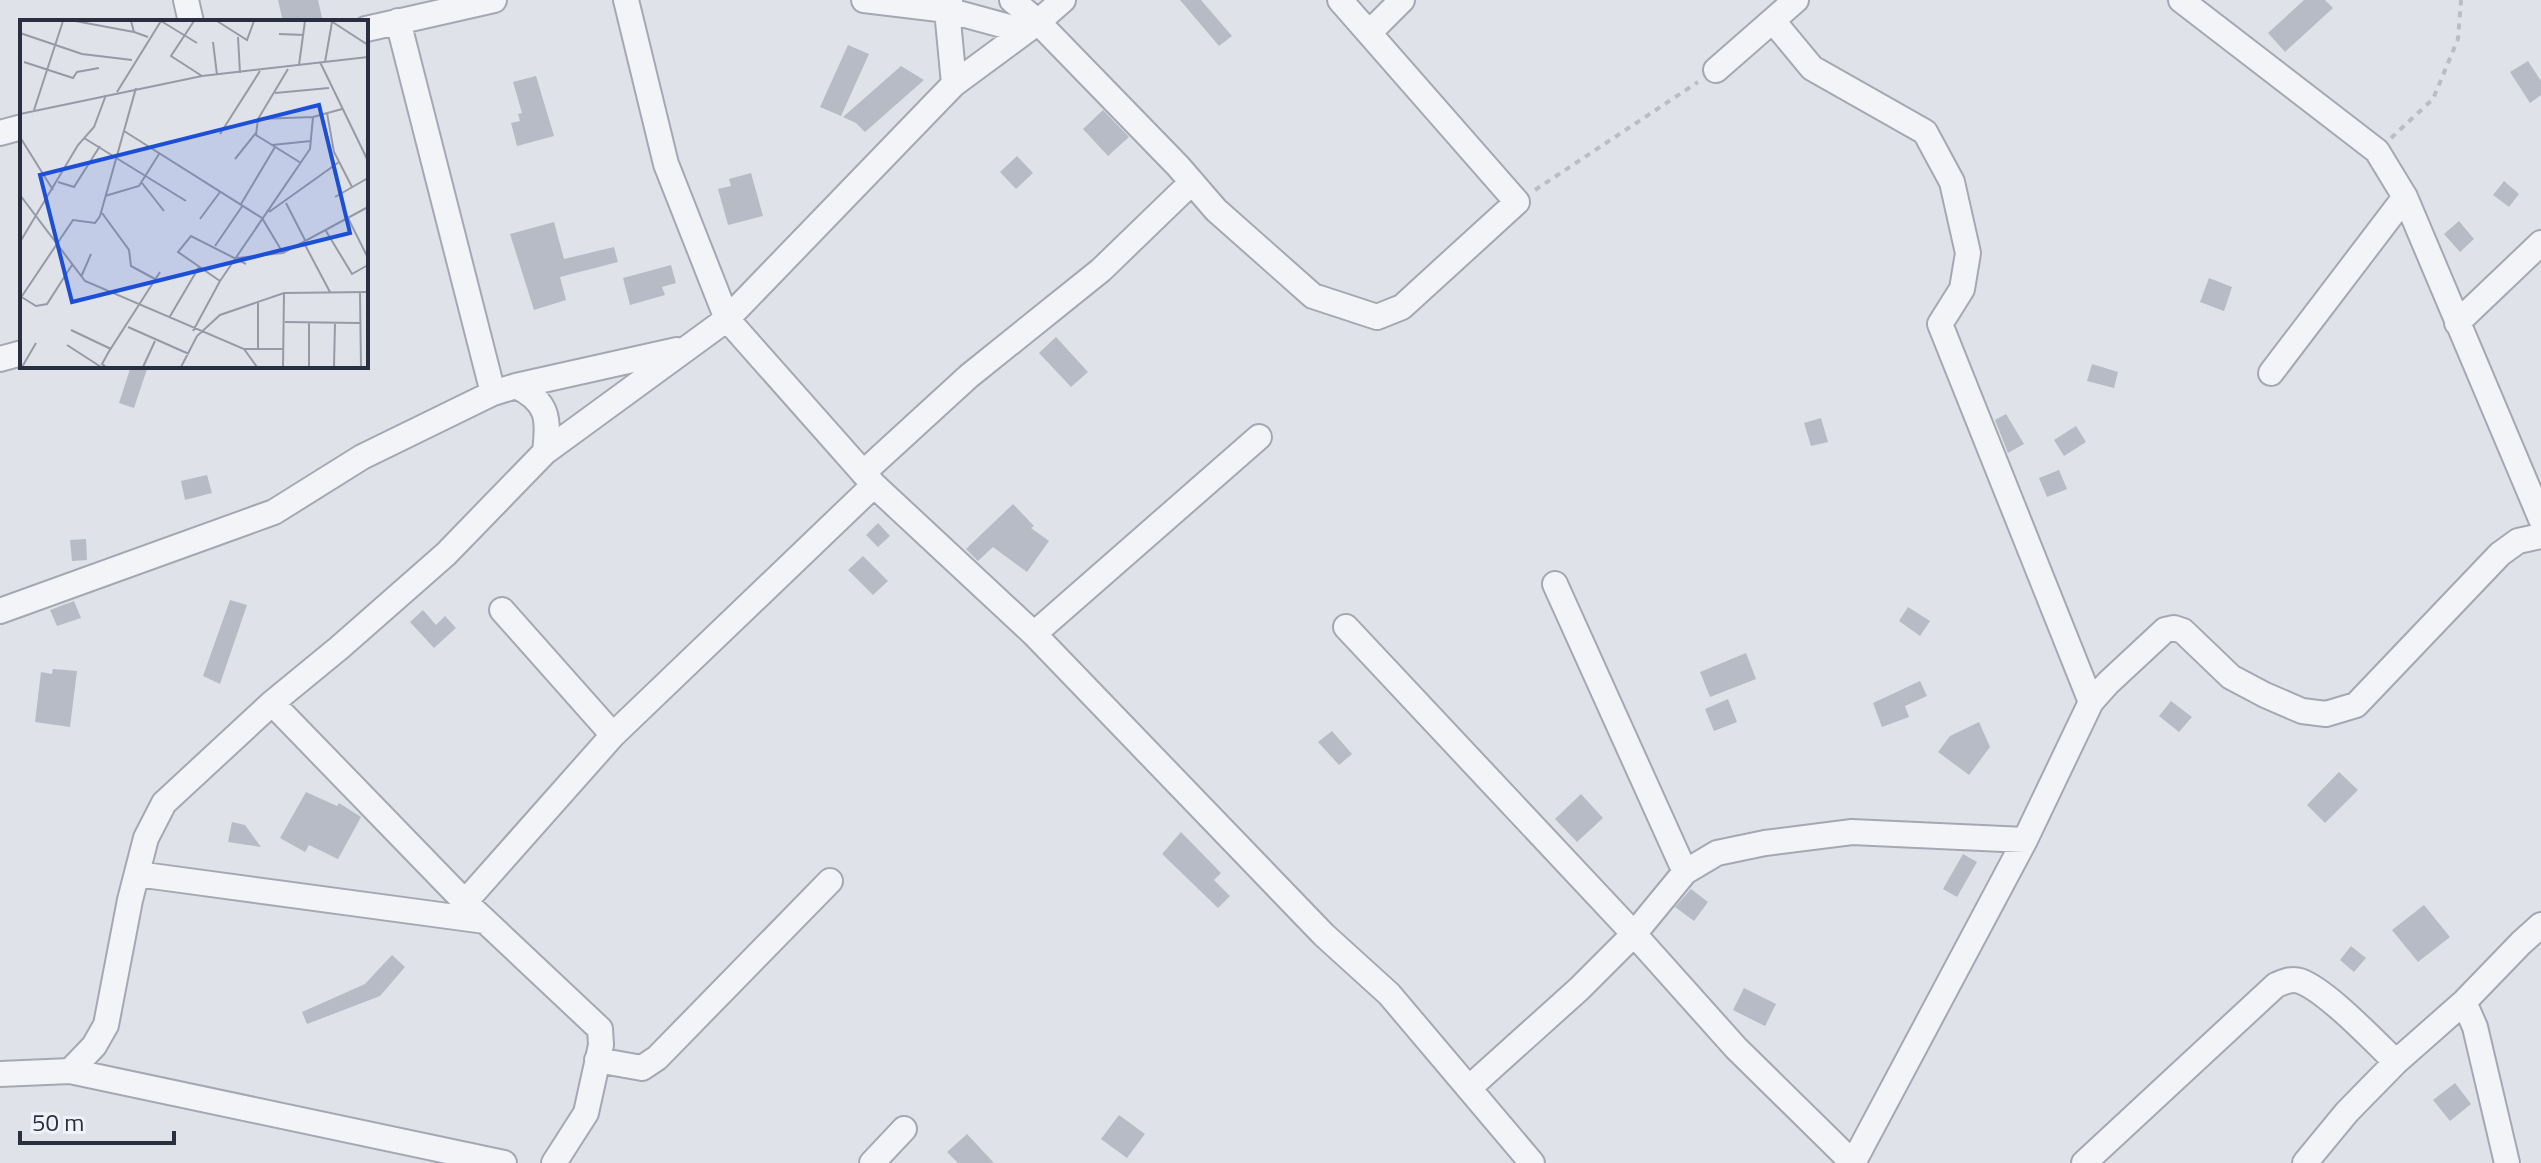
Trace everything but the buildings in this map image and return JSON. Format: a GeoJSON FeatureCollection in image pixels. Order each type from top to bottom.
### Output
{"type":"FeatureCollection","features":[{"type":"Feature","properties":{"kind":"street"},"geometry":{"type":"LineString","coordinates":[[186,0],[191,20]]}},
{"type":"Feature","properties":{"kind":"street"},"geometry":{"type":"LineString","coordinates":[[368,28],[410,13],[494,0]]}},
{"type":"Feature","properties":{"kind":"street"},"geometry":{"type":"LineString","coordinates":[[626,0],[666,164],[727,319],[868,479],[1034,634],[1324,935],[1389,994],[1532,1163]]}},
{"type":"Feature","properties":{"kind":"street"},"geometry":{"type":"LineString","coordinates":[[864,0],[948,5],[1031,26]]}},
{"type":"Feature","properties":{"kind":"street"},"geometry":{"type":"LineString","coordinates":[[1012,0],[1031,26],[1192,182],[1216,210],[1313,296],[1377,317],[1402,307],[1517,202],[1340,0]]}},
{"type":"Feature","properties":{"kind":"street"},"geometry":{"type":"LineString","coordinates":[[70,1071],[94,1046],[106,1025],[146,838],[164,803],[272,703],[446,554],[545,452],[727,319],[954,84],[1063,0]]}},
{"type":"Feature","properties":{"kind":"street"},"geometry":{"type":"LineString","coordinates":[[1369,33],[1402,0]]}},
{"type":"Feature","properties":{"kind":"street"},"geometry":{"type":"LineString","coordinates":[[1716,70],[1796,0]]}},
{"type":"Feature","properties":{"kind":"street"},"geometry":{"type":"LineString","coordinates":[[2181,0],[2377,151],[2405,197],[2541,519]]}},
{"type":"Feature","properties":{"kind":"street"},"geometry":{"type":"LineString","coordinates":[[948,5],[954,84]]}},
{"type":"Feature","properties":{"kind":"street"},"geometry":{"type":"LineString","coordinates":[[410,13],[493,393]]}},
{"type":"Feature","properties":{"kind":"street"},"geometry":{"type":"LineString","coordinates":[[1773,21],[1812,68],[1925,132],[1952,182],[1968,253],[1962,289],[1940,324],[2091,702]]}},
{"type":"Feature","properties":{"kind":"street"},"geometry":{"type":"LineString","coordinates":[[0,133],[20,128]]}},
{"type":"Feature","properties":{"kind":"street"},"geometry":{"type":"LineString","coordinates":[[465,902],[613,735],[969,376],[1101,270],[1192,182]]}},
{"type":"Feature","properties":{"kind":"street"},"geometry":{"type":"LineString","coordinates":[[2271,373],[2405,197]]}},
{"type":"Feature","properties":{"kind":"street"},"geometry":{"type":"LineString","coordinates":[[2457,323],[2541,243]]}},
{"type":"Feature","properties":{"kind":"street"},"geometry":{"type":"LineString","coordinates":[[0,611],[274,512],[362,457],[493,393],[687,348]]}},
{"type":"Feature","properties":{"kind":"street"},"geometry":{"type":"LineString","coordinates":[[0,359],[20,354]]}},
{"type":"Feature","properties":{"kind":"street"},"geometry":{"type":"LineString","coordinates":[[516,386],[533,394],[549,420],[545,452]]}},
{"type":"Feature","properties":{"kind":"street"},"geometry":{"type":"LineString","coordinates":[[1034,634],[1259,437]]}},
{"type":"Feature","properties":{"kind":"street"},"geometry":{"type":"LineString","coordinates":[[1346,627],[1634,934],[1736,1048],[1853,1163],[2025,840],[2091,702],[2165,630],[2174,628],[2183,631],[2231,677],[2302,711],[2326,714],[2356,705],[2500,554],[2518,541],[2541,536]]}},
{"type":"Feature","properties":{"kind":"street"},"geometry":{"type":"LineString","coordinates":[[1555,584],[1685,872]]}},
{"type":"Feature","properties":{"kind":"street"},"geometry":{"type":"LineString","coordinates":[[502,610],[613,735]]}},
{"type":"Feature","properties":{"kind":"street"},"geometry":{"type":"LineString","coordinates":[[272,703],[465,902],[600,1029],[601,1045],[586,1113],[554,1163]]}},
{"type":"Feature","properties":{"kind":"street"},"geometry":{"type":"LineString","coordinates":[[1469,1088],[1579,989],[1634,934],[1685,872],[1717,853],[1765,843],[1852,832],[2025,840]]}},
{"type":"Feature","properties":{"kind":"street"},"geometry":{"type":"LineString","coordinates":[[137,874],[485,921]]}},
{"type":"Feature","properties":{"kind":"street"},"geometry":{"type":"LineString","coordinates":[[597,1060],[642,1068],[657,1058],[830,881]]}},
{"type":"Feature","properties":{"kind":"street"},"geometry":{"type":"LineString","coordinates":[[2305,1163],[2347,1112],[2396,1062],[2464,1002],[2541,925]]}},
{"type":"Feature","properties":{"kind":"street"},"geometry":{"type":"LineString","coordinates":[[2084,1163],[2276,985],[2290,979],[2302,981],[2336,1005],[2396,1062]]}},
{"type":"Feature","properties":{"kind":"street"},"geometry":{"type":"LineString","coordinates":[[2464,1002],[2475,1027],[2507,1163]]}},
{"type":"Feature","properties":{"kind":"street"},"geometry":{"type":"LineString","coordinates":[[0,1074],[70,1071],[504,1163]]}},
{"type":"Feature","properties":{"kind":"street"},"geometry":{"type":"LineString","coordinates":[[872,1163],[904,1129]]}},
{"type":"Feature","properties":{"kind":"path"},"geometry":{"type":"LineString","coordinates":[[2377,151],[2433,99],[2458,39],[2461,0]]}},
{"type":"Feature","properties":{"kind":"path"},"geometry":{"type":"LineString","coordinates":[[1517,202],[1716,70]]}}]}
